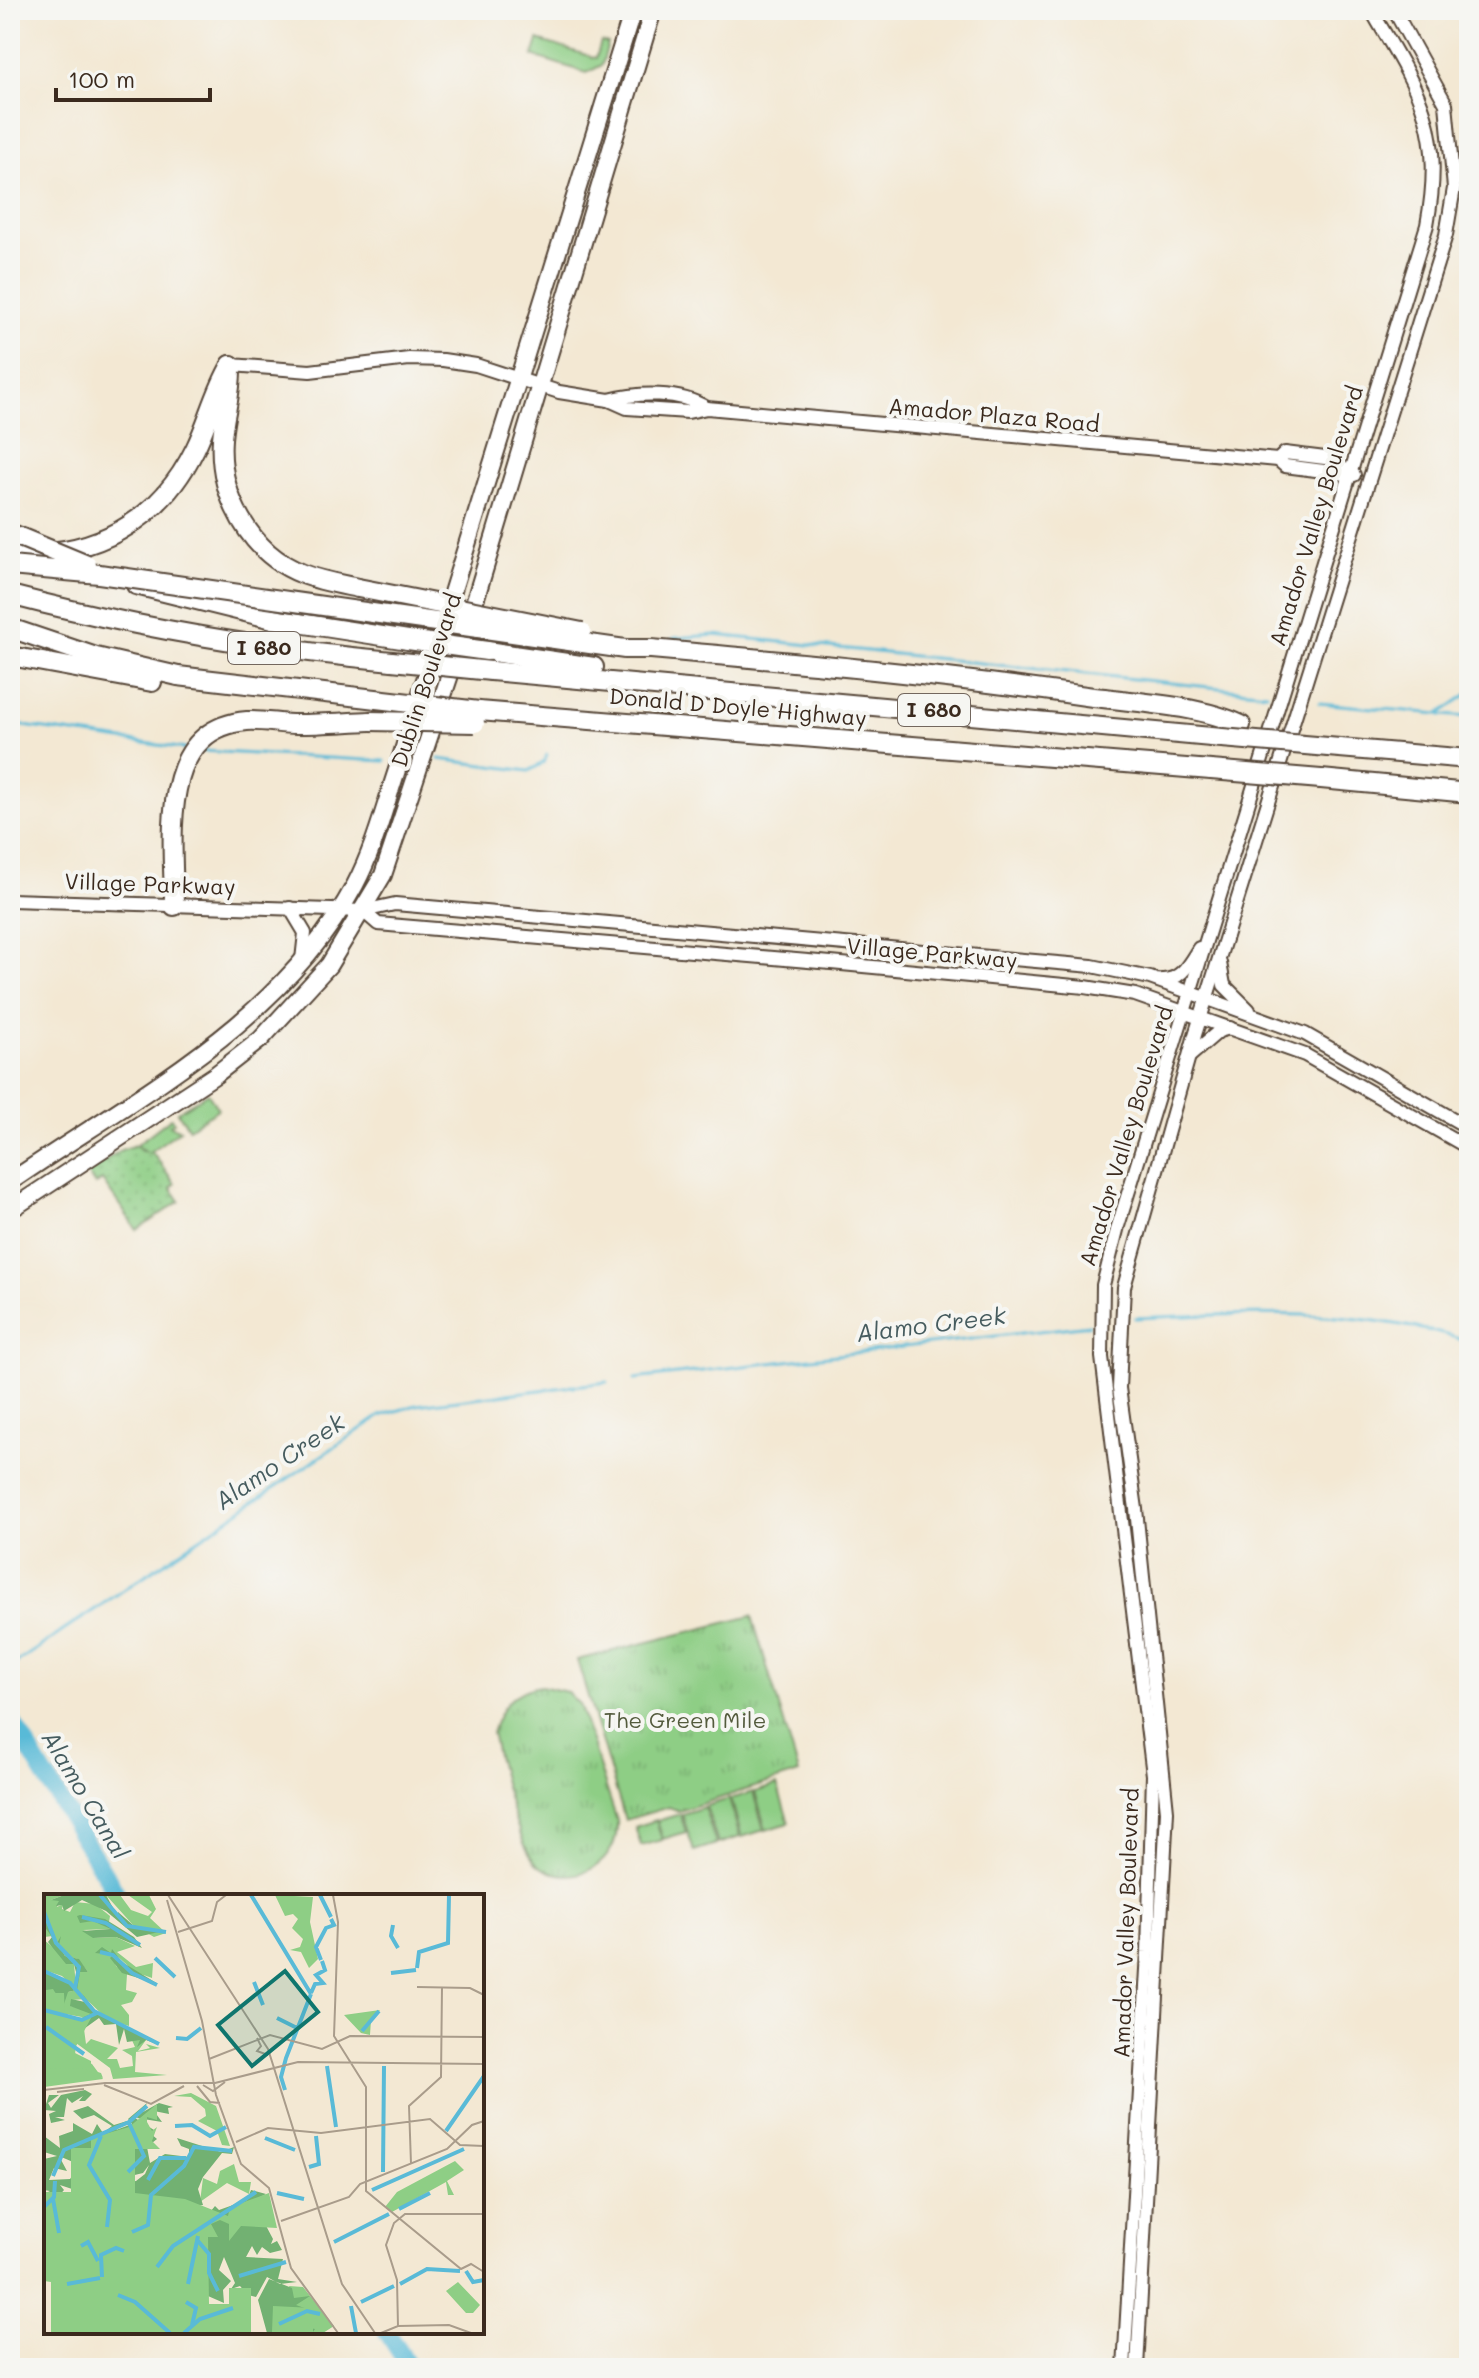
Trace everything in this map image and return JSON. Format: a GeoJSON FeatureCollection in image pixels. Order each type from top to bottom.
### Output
{"type":"FeatureCollection","features":[{"type":"Feature","properties":{"kind":"highway"},"geometry":{"type":"LineString","coordinates":[[10,552],[57,552],[86,546],[115,535],[141,518],[166,496],[183,473],[197,445],[214,393],[231,365]]}},
{"type":"Feature","properties":{"kind":"highway"},"geometry":{"type":"LineString","coordinates":[[231,365],[232,394],[222,437],[222,467],[241,520],[278,561],[300,573],[358,588],[625,640],[651,649]]}},
{"type":"Feature","properties":{"kind":"highway"},"geometry":{"type":"LineString","coordinates":[[10,533],[135,584],[273,619],[631,672],[645,683]]}},
{"type":"Feature","properties":{"kind":"highway"},"geometry":{"type":"LineString","coordinates":[[10,566],[99,574],[625,649],[953,677],[1039,689],[1226,718],[1277,743]]}},
{"type":"Feature","properties":{"kind":"highway","name":"Donald D Doyle Highway"},"geometry":{"type":"LineString","coordinates":[[10,595],[212,641],[491,671],[1469,759]]}},
{"type":"Feature","properties":{"kind":"highway","name":"Donald D Doyle Highway"},"geometry":{"type":"LineString","coordinates":[[10,628],[96,657],[178,676],[481,716],[1211,770],[1469,793]]}},
{"type":"Feature","properties":{"kind":"highway"},"geometry":{"type":"LineString","coordinates":[[10,641],[96,657]]}},
{"type":"Feature","properties":{"kind":"highway"},"geometry":{"type":"LineString","coordinates":[[10,656],[153,682],[178,676]]}},
{"type":"Feature","properties":{"kind":"highway"},"geometry":{"type":"LineString","coordinates":[[174,906],[174,812],[180,771],[202,740],[232,724],[481,716]]}},
{"type":"Feature","properties":{"kind":"main road","name":"Dublin Boulevard"},"geometry":{"type":"LineString","coordinates":[[10,1182],[239,1026],[296,971],[339,911],[368,858],[633,10]]}},
{"type":"Feature","properties":{"kind":"main road","name":"Dublin Boulevard"},"geometry":{"type":"LineString","coordinates":[[10,1210],[215,1075],[261,1039],[319,978],[383,875],[416,784],[653,10]]}},
{"type":"Feature","properties":{"kind":"street","name":"Amador Valley Boulevard"},"geometry":{"type":"LineString","coordinates":[[1127,2368],[1127,2306],[1148,1952],[1153,1775],[1102,1357],[1101,1312],[1109,1254],[1427,225],[1434,186],[1434,142],[1427,116],[1371,10]]}},
{"type":"Feature","properties":{"kind":"street","name":"Amador Valley Boulevard"},"geometry":{"type":"LineString","coordinates":[[1137,2368],[1167,1811],[1136,1509],[1119,1388],[1120,1320],[1133,1246],[1188,1058],[1446,235],[1454,188],[1446,104],[1394,10]]}},
{"type":"Feature","properties":{"kind":"street","name":"Amador Plaza Road"},"geometry":{"type":"LineString","coordinates":[[231,365],[310,371],[409,359],[443,360],[609,400],[627,408],[688,412],[707,408],[1278,460],[1285,453],[1333,459],[1349,474],[1368,480]]}},
{"type":"Feature","properties":{"kind":"street","name":"Village Parkway"},"geometry":{"type":"LineString","coordinates":[[10,900],[339,911],[363,911],[395,904],[1092,966],[1190,991],[1318,1040],[1469,1128]]}},
{"type":"Feature","properties":{"kind":"street"},"geometry":{"type":"LineString","coordinates":[[290,908],[305,933],[305,947],[296,971]]}},
{"type":"Feature","properties":{"kind":"street","name":"Village Parkway"},"geometry":{"type":"LineString","coordinates":[[363,911],[378,924],[1085,987],[1135,995],[1232,1028],[1335,1070],[1469,1148]]}},
{"type":"Feature","properties":{"kind":"street"},"geometry":{"type":"LineString","coordinates":[[1155,980],[1171,981],[1187,969],[1210,928]]}},
{"type":"Feature","properties":{"kind":"street"},"geometry":{"type":"LineString","coordinates":[[637,947],[666,929]]}},
{"type":"Feature","properties":{"kind":"street"},"geometry":{"type":"LineString","coordinates":[[1220,961],[1224,985],[1258,1017]]}},
{"type":"Feature","properties":{"kind":"street"},"geometry":{"type":"LineString","coordinates":[[1188,1058],[1219,1031],[1232,1028]]}},
{"type":"Feature","properties":{"kind":"green space"},"geometry":{"type":"Polygon","coordinates":[[[538,40],[596,58],[601,42],[608,44],[602,65],[587,73],[533,56],[538,40]]]}},
{"type":"Feature","properties":{"kind":"green space"},"geometry":{"type":"Polygon","coordinates":[[[208,1093],[218,1109],[189,1128],[177,1112],[208,1093]]]}},
{"type":"Feature","properties":{"kind":"green space"},"geometry":{"type":"Polygon","coordinates":[[[171,1118],[174,1122],[170,1125],[180,1130],[148,1153],[136,1145],[171,1118]]]}},
{"type":"Feature","properties":{"kind":"green space"},"geometry":{"type":"Polygon","coordinates":[[[136,1145],[142,1151],[153,1153],[175,1184],[171,1188],[180,1201],[137,1230],[102,1180],[95,1185],[87,1173],[121,1150],[136,1145]]]}},
{"type":"Feature","properties":{"kind":"green space","name":"The Green Mile"},"geometry":{"type":"Polygon","coordinates":[[[752,1616],[799,1773],[679,1811],[669,1807],[625,1820],[577,1660],[752,1616]]]}},
{"type":"Feature","properties":{"kind":"green space"},"geometry":{"type":"Polygon","coordinates":[[[541,1686],[567,1692],[579,1704],[617,1821],[616,1835],[608,1854],[593,1868],[577,1874],[552,1872],[532,1858],[514,1816],[492,1733],[509,1701],[522,1691],[541,1686]]]}},
{"type":"Feature","properties":{"kind":"green space"},"geometry":{"type":"Polygon","coordinates":[[[777,1785],[789,1823],[766,1830],[755,1792],[777,1785]]]}},
{"type":"Feature","properties":{"kind":"green space"},"geometry":{"type":"Polygon","coordinates":[[[753,1792],[764,1830],[742,1837],[731,1799],[753,1792]]]}},
{"type":"Feature","properties":{"kind":"green space"},"geometry":{"type":"Polygon","coordinates":[[[729,1799],[740,1837],[718,1844],[706,1806],[729,1799]]]}},
{"type":"Feature","properties":{"kind":"green space"},"geometry":{"type":"Polygon","coordinates":[[[704,1807],[716,1844],[694,1851],[682,1814],[704,1807]]]}},
{"type":"Feature","properties":{"kind":"green space"},"geometry":{"type":"Polygon","coordinates":[[[680,1814],[686,1832],[663,1839],[657,1821],[680,1814]]]}},
{"type":"Feature","properties":{"kind":"green space"},"geometry":{"type":"Polygon","coordinates":[[[656,1820],[662,1840],[641,1846],[635,1827],[656,1820]]]}},
{"type":"Feature","properties":{"kind":"waterway"},"geometry":{"type":"LineString","coordinates":[[667,643],[675,638],[715,635],[1267,693]]}},
{"type":"Feature","properties":{"kind":"waterway"},"geometry":{"type":"LineString","coordinates":[[1319,703],[1439,714],[1469,693]]}},
{"type":"Feature","properties":{"kind":"waterway"},"geometry":{"type":"LineString","coordinates":[[1441,715],[1469,717]]}},
{"type":"Feature","properties":{"kind":"waterway"},"geometry":{"type":"LineString","coordinates":[[10,724],[186,749]]}},
{"type":"Feature","properties":{"kind":"waterway"},"geometry":{"type":"LineString","coordinates":[[202,751],[385,761]]}},
{"type":"Feature","properties":{"kind":"waterway"},"geometry":{"type":"LineString","coordinates":[[439,759],[529,771],[543,763],[547,755]]}},
{"type":"Feature","properties":{"kind":"waterway","name":"Alamo Creek"},"geometry":{"type":"LineString","coordinates":[[1135,1318],[1261,1314],[1346,1318],[1388,1323],[1469,1342]]}},
{"type":"Feature","properties":{"kind":"waterway","name":"Alamo Creek"},"geometry":{"type":"LineString","coordinates":[[635,1379],[1089,1325]]}},
{"type":"Feature","properties":{"kind":"waterway","name":"Alamo Creek"},"geometry":{"type":"LineString","coordinates":[[10,1667],[380,1416],[416,1405],[607,1382]]}},
{"type":"Feature","properties":{"kind":"waterway","name":"Alamo Canal"},"geometry":{"type":"LineString","coordinates":[[10,1718],[117,1894]]}},
{"type":"Feature","properties":{"kind":"waterway","name":"Alamo Canal"},"geometry":{"type":"LineString","coordinates":[[388,2334],[410,2368]]}}]}
